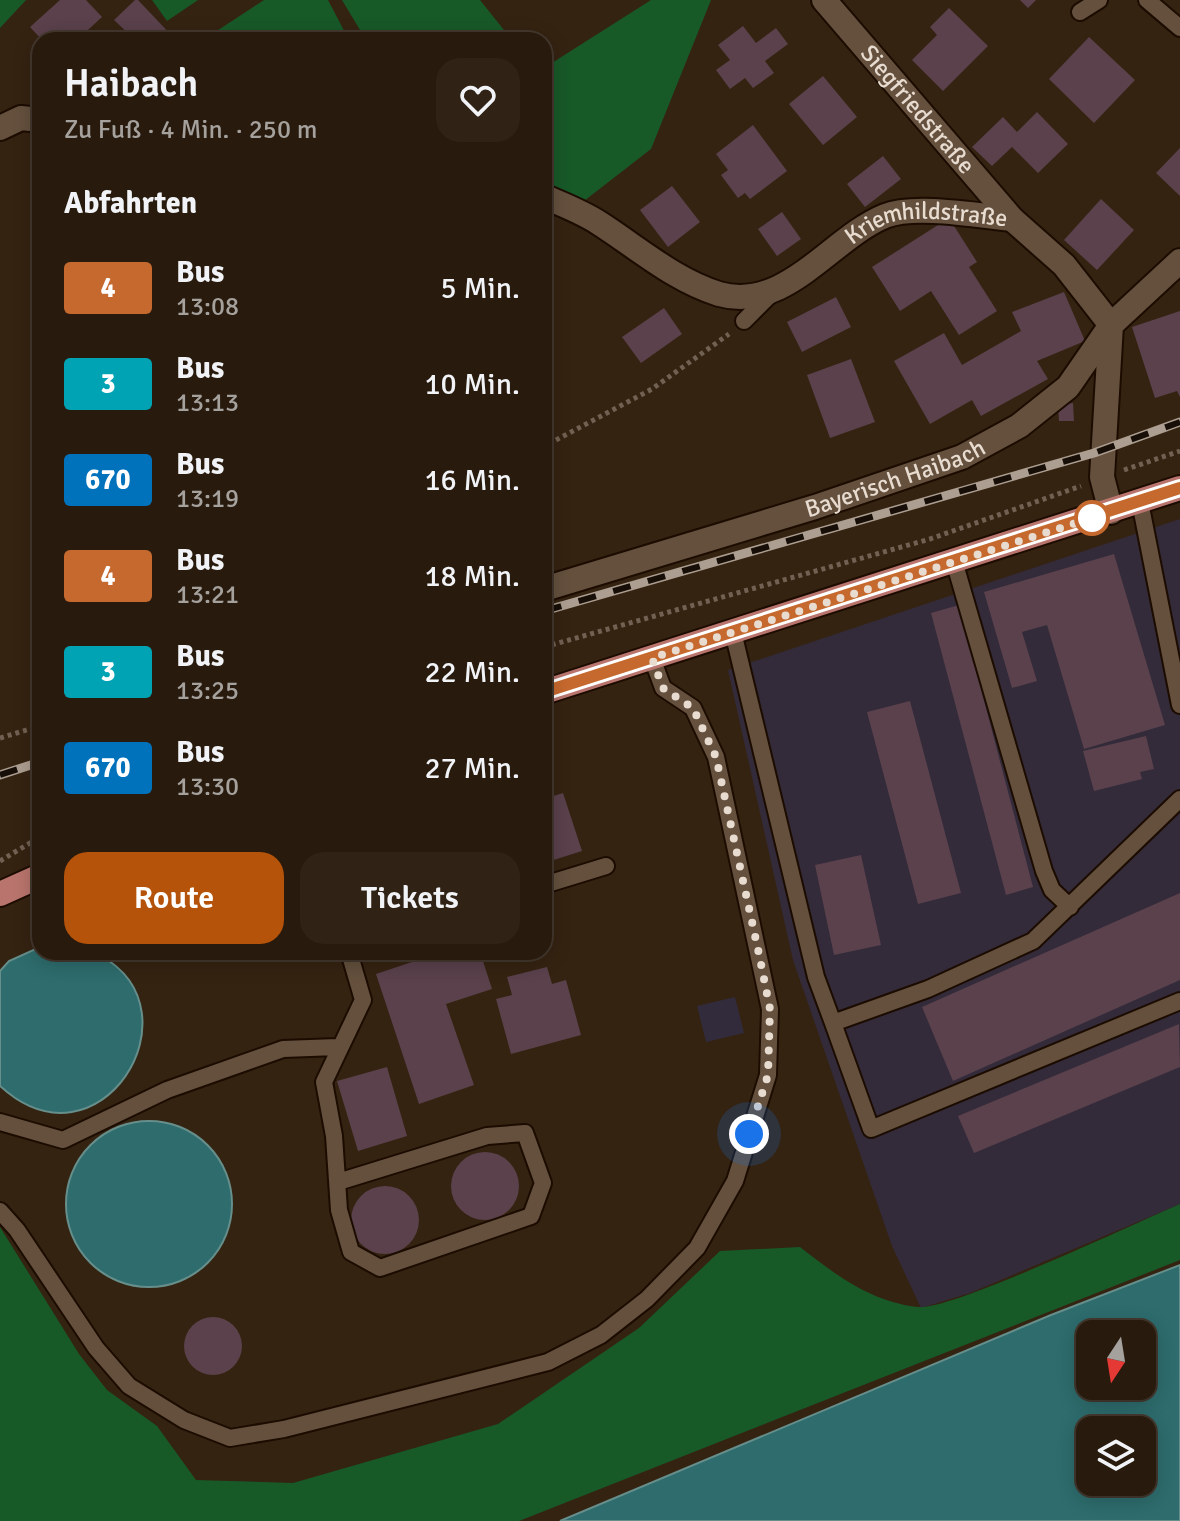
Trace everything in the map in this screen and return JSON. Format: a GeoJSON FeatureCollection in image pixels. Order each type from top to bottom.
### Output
{"type":"FeatureCollection","features":[{"type":"Feature","properties":{"kind":"main road"},"geometry":{"type":"LineString","coordinates":[[552,689],[1180,488]]}},
{"type":"Feature","properties":{"kind":"main road"},"geometry":{"type":"LineString","coordinates":[[0,894],[32,880]]}},
{"type":"Feature","properties":{"kind":"street","name":"Siegfriedstraße"},"geometry":{"type":"LineString","coordinates":[[824,0],[1012,219]]}},
{"type":"Feature","properties":{"kind":"street"},"geometry":{"type":"LineString","coordinates":[[0,128],[21,118],[32,119]]}},
{"type":"Feature","properties":{"kind":"street","name":"Kriemhildstraße"},"geometry":{"type":"LineString","coordinates":[[552,200],[597,221],[684,279],[722,295],[753,295],[778,287],[887,215],[937,211],[1012,219],[1064,265],[1111,325]]}},
{"type":"Feature","properties":{"kind":"street","name":"Bayerisch Haibach"},"geometry":{"type":"LineString","coordinates":[[552,587],[815,507],[962,457],[1019,426],[1068,387],[1111,325],[1180,261]]}},
{"type":"Feature","properties":{"kind":"street"},"geometry":{"type":"LineString","coordinates":[[1111,325],[1102,477],[1111,512]]}},
{"type":"Feature","properties":{"kind":"lane"},"geometry":{"type":"LineString","coordinates":[[1080,12],[1099,0]]}},
{"type":"Feature","properties":{"kind":"lane"},"geometry":{"type":"LineString","coordinates":[[1147,0],[1180,28]]}},
{"type":"Feature","properties":{"kind":"lane"},"geometry":{"type":"LineString","coordinates":[[744,321],[778,287]]}},
{"type":"Feature","properties":{"kind":"lane"},"geometry":{"type":"LineString","coordinates":[[1140,502],[1180,705]]}},
{"type":"Feature","properties":{"kind":"lane"},"geometry":{"type":"LineString","coordinates":[[954,561],[1044,871],[1052,890],[1070,907]]}},
{"type":"Feature","properties":{"kind":"lane"},"geometry":{"type":"LineString","coordinates":[[733,632],[816,977],[871,1129],[1180,1001]]}},
{"type":"Feature","properties":{"kind":"lane"},"geometry":{"type":"LineString","coordinates":[[0,1211],[17,1230],[96,1348],[129,1386],[184,1420],[230,1438],[284,1429],[548,1362],[601,1335],[647,1299],[697,1248],[735,1181],[768,1075],[770,1009],[716,757],[693,708],[663,688],[652,658]]}},
{"type":"Feature","properties":{"kind":"lane"},"geometry":{"type":"LineString","coordinates":[[833,1023],[928,989],[1033,941],[1180,799]]}},
{"type":"Feature","properties":{"kind":"lane"},"geometry":{"type":"LineString","coordinates":[[552,883],[606,866]]}},
{"type":"Feature","properties":{"kind":"lane"},"geometry":{"type":"LineString","coordinates":[[338,1182],[487,1136],[525,1133],[543,1183],[531,1216],[380,1268],[351,1252],[339,1210],[334,1136],[324,1082],[337,1047],[363,1000],[351,960]]}},
{"type":"Feature","properties":{"kind":"lane"},"geometry":{"type":"LineString","coordinates":[[0,1122],[63,1140],[167,1090],[283,1049],[337,1047]]}},
{"type":"Feature","properties":{"kind":"path"},"geometry":{"type":"LineString","coordinates":[[556,440],[652,389],[695,361],[744,321]]}},
{"type":"Feature","properties":{"kind":"path"},"geometry":{"type":"LineString","coordinates":[[552,645],[930,539],[1026,508],[1102,477],[1180,451]]}},
{"type":"Feature","properties":{"kind":"path"},"geometry":{"type":"LineString","coordinates":[[0,738],[32,728]]}},
{"type":"Feature","properties":{"kind":"path"},"geometry":{"type":"LineString","coordinates":[[0,861],[32,842]]}},
{"type":"Feature","properties":{"kind":"shaded area"},"geometry":{"type":"Polygon","coordinates":[[[1180,519],[1180,1204],[970,1293],[921,1308],[892,1246],[793,960],[728,670],[1180,519]]]}},
{"type":"Feature","properties":{"kind":"shaded area"},"geometry":{"type":"Polygon","coordinates":[[[735,997],[744,1033],[706,1042],[697,1006],[735,997]]]}},
{"type":"Feature","properties":{"kind":"green space"},"geometry":{"type":"Polygon","coordinates":[[[0,0],[26,0],[0,28],[0,0]]]}},
{"type":"Feature","properties":{"kind":"green space"},"geometry":{"type":"Polygon","coordinates":[[[152,0],[198,0],[167,21],[152,0]]]}},
{"type":"Feature","properties":{"kind":"green space"},"geometry":{"type":"Polygon","coordinates":[[[264,0],[328,0],[345,32],[215,32],[264,0]]]}},
{"type":"Feature","properties":{"kind":"green space"},"geometry":{"type":"Polygon","coordinates":[[[342,0],[480,0],[506,32],[361,32],[342,0]]]}},
{"type":"Feature","properties":{"kind":"green space"},"geometry":{"type":"Polygon","coordinates":[[[651,0],[711,0],[651,149],[575,208],[552,204],[552,63],[651,0]]]}},
{"type":"Feature","properties":{"kind":"green space"},"geometry":{"type":"Polygon","coordinates":[[[1180,1204],[1180,1260],[519,1521],[0,1521],[0,1227],[79,1354],[107,1390],[157,1426],[196,1480],[293,1483],[498,1424],[639,1328],[720,1251],[800,1247],[841,1277],[870,1293],[918,1307],[967,1295],[1004,1281],[1180,1204]]]}},
{"type":"Feature","properties":{"kind":"water"},"geometry":{"type":"Polygon","coordinates":[[[32,951],[32,960],[106,960],[130,981],[142,1013],[140,1046],[126,1076],[102,1100],[72,1112],[37,1109],[0,1086],[0,971],[9,961],[32,951]]]}},
{"type":"Feature","properties":{"kind":"water"},"geometry":{"type":"Polygon","coordinates":[[[149,1121],[181,1127],[208,1145],[226,1172],[232,1204],[226,1236],[208,1263],[181,1281],[149,1287],[117,1281],[90,1263],[72,1236],[66,1204],[72,1172],[90,1145],[117,1127],[149,1121]]]}},
{"type":"Feature","properties":{"kind":"water"},"geometry":{"type":"Polygon","coordinates":[[[1180,1265],[1180,1521],[560,1521],[1051,1315],[1180,1265]]]}},
{"type":"Feature","properties":{"kind":"building"},"geometry":{"type":"Polygon","coordinates":[[[60,0],[86,0],[102,17],[86,32],[35,32],[30,27],[60,0]]]}},
{"type":"Feature","properties":{"kind":"building"},"geometry":{"type":"Polygon","coordinates":[[[138,0],[168,32],[127,32],[114,20],[138,0]]]}},
{"type":"Feature","properties":{"kind":"building"},"geometry":{"type":"Polygon","coordinates":[[[1020,0],[1036,0],[1028,8],[1020,0]]]}},
{"type":"Feature","properties":{"kind":"building"},"geometry":{"type":"Polygon","coordinates":[[[949,8],[988,46],[943,91],[912,60],[937,35],[930,27],[949,8]]]}},
{"type":"Feature","properties":{"kind":"building"},"geometry":{"type":"Polygon","coordinates":[[[743,26],[756,43],[776,28],[788,44],[765,61],[774,73],[753,88],[745,78],[730,89],[716,70],[730,60],[718,45],[743,26]]]}},
{"type":"Feature","properties":{"kind":"building"},"geometry":{"type":"Polygon","coordinates":[[[1089,37],[1135,80],[1094,123],[1049,79],[1089,37]]]}},
{"type":"Feature","properties":{"kind":"building"},"geometry":{"type":"Polygon","coordinates":[[[823,76],[857,117],[823,145],[789,104],[823,76]]]}},
{"type":"Feature","properties":{"kind":"building"},"geometry":{"type":"Polygon","coordinates":[[[1037,112],[1068,144],[1038,173],[1012,147],[992,166],[972,147],[1003,117],[1017,132],[1037,112]]]}},
{"type":"Feature","properties":{"kind":"building"},"geometry":{"type":"Polygon","coordinates":[[[753,125],[787,171],[750,199],[745,193],[738,198],[721,175],[728,170],[716,154],[753,125]]]}},
{"type":"Feature","properties":{"kind":"building"},"geometry":{"type":"Polygon","coordinates":[[[1180,148],[1180,196],[1156,173],[1180,148]]]}},
{"type":"Feature","properties":{"kind":"building"},"geometry":{"type":"Polygon","coordinates":[[[883,156],[901,179],[865,207],[847,184],[883,156]]]}},
{"type":"Feature","properties":{"kind":"building"},"geometry":{"type":"Polygon","coordinates":[[[672,186],[700,222],[668,247],[640,210],[672,186]]]}},
{"type":"Feature","properties":{"kind":"building"},"geometry":{"type":"Polygon","coordinates":[[[1101,199],[1134,230],[1097,270],[1064,240],[1101,199]]]}},
{"type":"Feature","properties":{"kind":"building"},"geometry":{"type":"Polygon","coordinates":[[[782,212],[801,239],[777,256],[758,229],[782,212]]]}},
{"type":"Feature","properties":{"kind":"building"},"geometry":{"type":"Polygon","coordinates":[[[949,218],[977,262],[969,267],[997,311],[959,335],[931,291],[900,311],[872,267],[949,218]]]}},
{"type":"Feature","properties":{"kind":"building"},"geometry":{"type":"Polygon","coordinates":[[[1064,292],[1085,341],[1037,361],[1048,379],[981,416],[972,400],[930,424],[894,361],[944,333],[962,365],[1021,331],[1012,312],[1064,292]]]}},
{"type":"Feature","properties":{"kind":"building"},"geometry":{"type":"Polygon","coordinates":[[[836,297],[851,327],[802,352],[787,322],[836,297]]]}},
{"type":"Feature","properties":{"kind":"building"},"geometry":{"type":"Polygon","coordinates":[[[664,308],[682,334],[641,363],[622,337],[664,308]]]}},
{"type":"Feature","properties":{"kind":"building"},"geometry":{"type":"Polygon","coordinates":[[[1180,311],[1180,397],[1177,391],[1155,398],[1132,327],[1180,311]]]}},
{"type":"Feature","properties":{"kind":"building"},"geometry":{"type":"Polygon","coordinates":[[[851,359],[875,422],[830,438],[807,375],[851,359]]]}},
{"type":"Feature","properties":{"kind":"building"},"geometry":{"type":"Polygon","coordinates":[[[1073,403],[1074,421],[1059,421],[1058,405],[1073,403]]]}},
{"type":"Feature","properties":{"kind":"building"},"geometry":{"type":"Polygon","coordinates":[[[1114,554],[1165,725],[1084,749],[1047,625],[1022,632],[1037,681],[1012,688],[984,592],[1114,554]]]}},
{"type":"Feature","properties":{"kind":"building"},"geometry":{"type":"Polygon","coordinates":[[[959,605],[1033,887],[1006,895],[931,613],[959,605]]]}},
{"type":"Feature","properties":{"kind":"building"},"geometry":{"type":"Polygon","coordinates":[[[910,701],[961,893],[918,904],[867,712],[910,701]]]}},
{"type":"Feature","properties":{"kind":"building"},"geometry":{"type":"Polygon","coordinates":[[[1146,736],[1154,769],[1140,772],[1142,779],[1094,791],[1083,751],[1146,736]]]}},
{"type":"Feature","properties":{"kind":"building"},"geometry":{"type":"Polygon","coordinates":[[[563,793],[582,851],[552,860],[552,796],[563,793]]]}},
{"type":"Feature","properties":{"kind":"building"},"geometry":{"type":"Polygon","coordinates":[[[861,855],[881,945],[834,955],[815,865],[861,855]]]}},
{"type":"Feature","properties":{"kind":"building"},"geometry":{"type":"Polygon","coordinates":[[[1180,893],[1180,980],[953,1081],[922,1007],[1180,893]]]}},
{"type":"Feature","properties":{"kind":"building"},"geometry":{"type":"Polygon","coordinates":[[[418,960],[483,960],[492,989],[446,1004],[474,1085],[419,1104],[376,974],[418,960]]]}},
{"type":"Feature","properties":{"kind":"building"},"geometry":{"type":"Polygon","coordinates":[[[547,967],[552,984],[566,980],[581,1035],[511,1054],[496,999],[512,995],[507,977],[547,967]]]}},
{"type":"Feature","properties":{"kind":"building"},"geometry":{"type":"Polygon","coordinates":[[[1179,1024],[1180,1067],[974,1153],[958,1116],[1179,1024]]]}},
{"type":"Feature","properties":{"kind":"building"},"geometry":{"type":"Polygon","coordinates":[[[387,1067],[407,1136],[358,1151],[337,1081],[387,1067]]]}},
{"type":"Feature","properties":{"kind":"building"},"geometry":{"type":"Polygon","coordinates":[[[485,1152],[509,1162],[519,1186],[509,1210],[485,1220],[461,1210],[451,1186],[461,1162],[485,1152]]]}},
{"type":"Feature","properties":{"kind":"building"},"geometry":{"type":"Polygon","coordinates":[[[378,1186],[392,1186],[404,1191],[414,1201],[419,1220],[414,1239],[404,1249],[392,1254],[378,1254],[366,1249],[356,1239],[351,1227],[351,1213],[356,1201],[366,1191],[378,1186]]]}},
{"type":"Feature","properties":{"kind":"building"},"geometry":{"type":"Polygon","coordinates":[[[213,1317],[234,1325],[242,1346],[234,1367],[213,1375],[192,1367],[184,1346],[192,1325],[213,1317]]]}},
{"type":"Feature","properties":{"kind":"railway"},"geometry":{"type":"LineString","coordinates":[[552,609],[1094,453],[1180,422]]}},
{"type":"Feature","properties":{"kind":"railway"},"geometry":{"type":"LineString","coordinates":[[0,775],[32,765]]}},
{"type":"Feature","properties":{"kind":"bus line","name":"4"},"geometry":{"type":"LineString","coordinates":[[552,689],[1180,488]]}},
{"type":"Feature","properties":{"kind":"route"},"geometry":{"type":"LineString","coordinates":[[749,1134],[768,1075],[770,1009],[759,954],[716,757],[693,708],[663,688],[652,658],[1092,518]]}}]}
